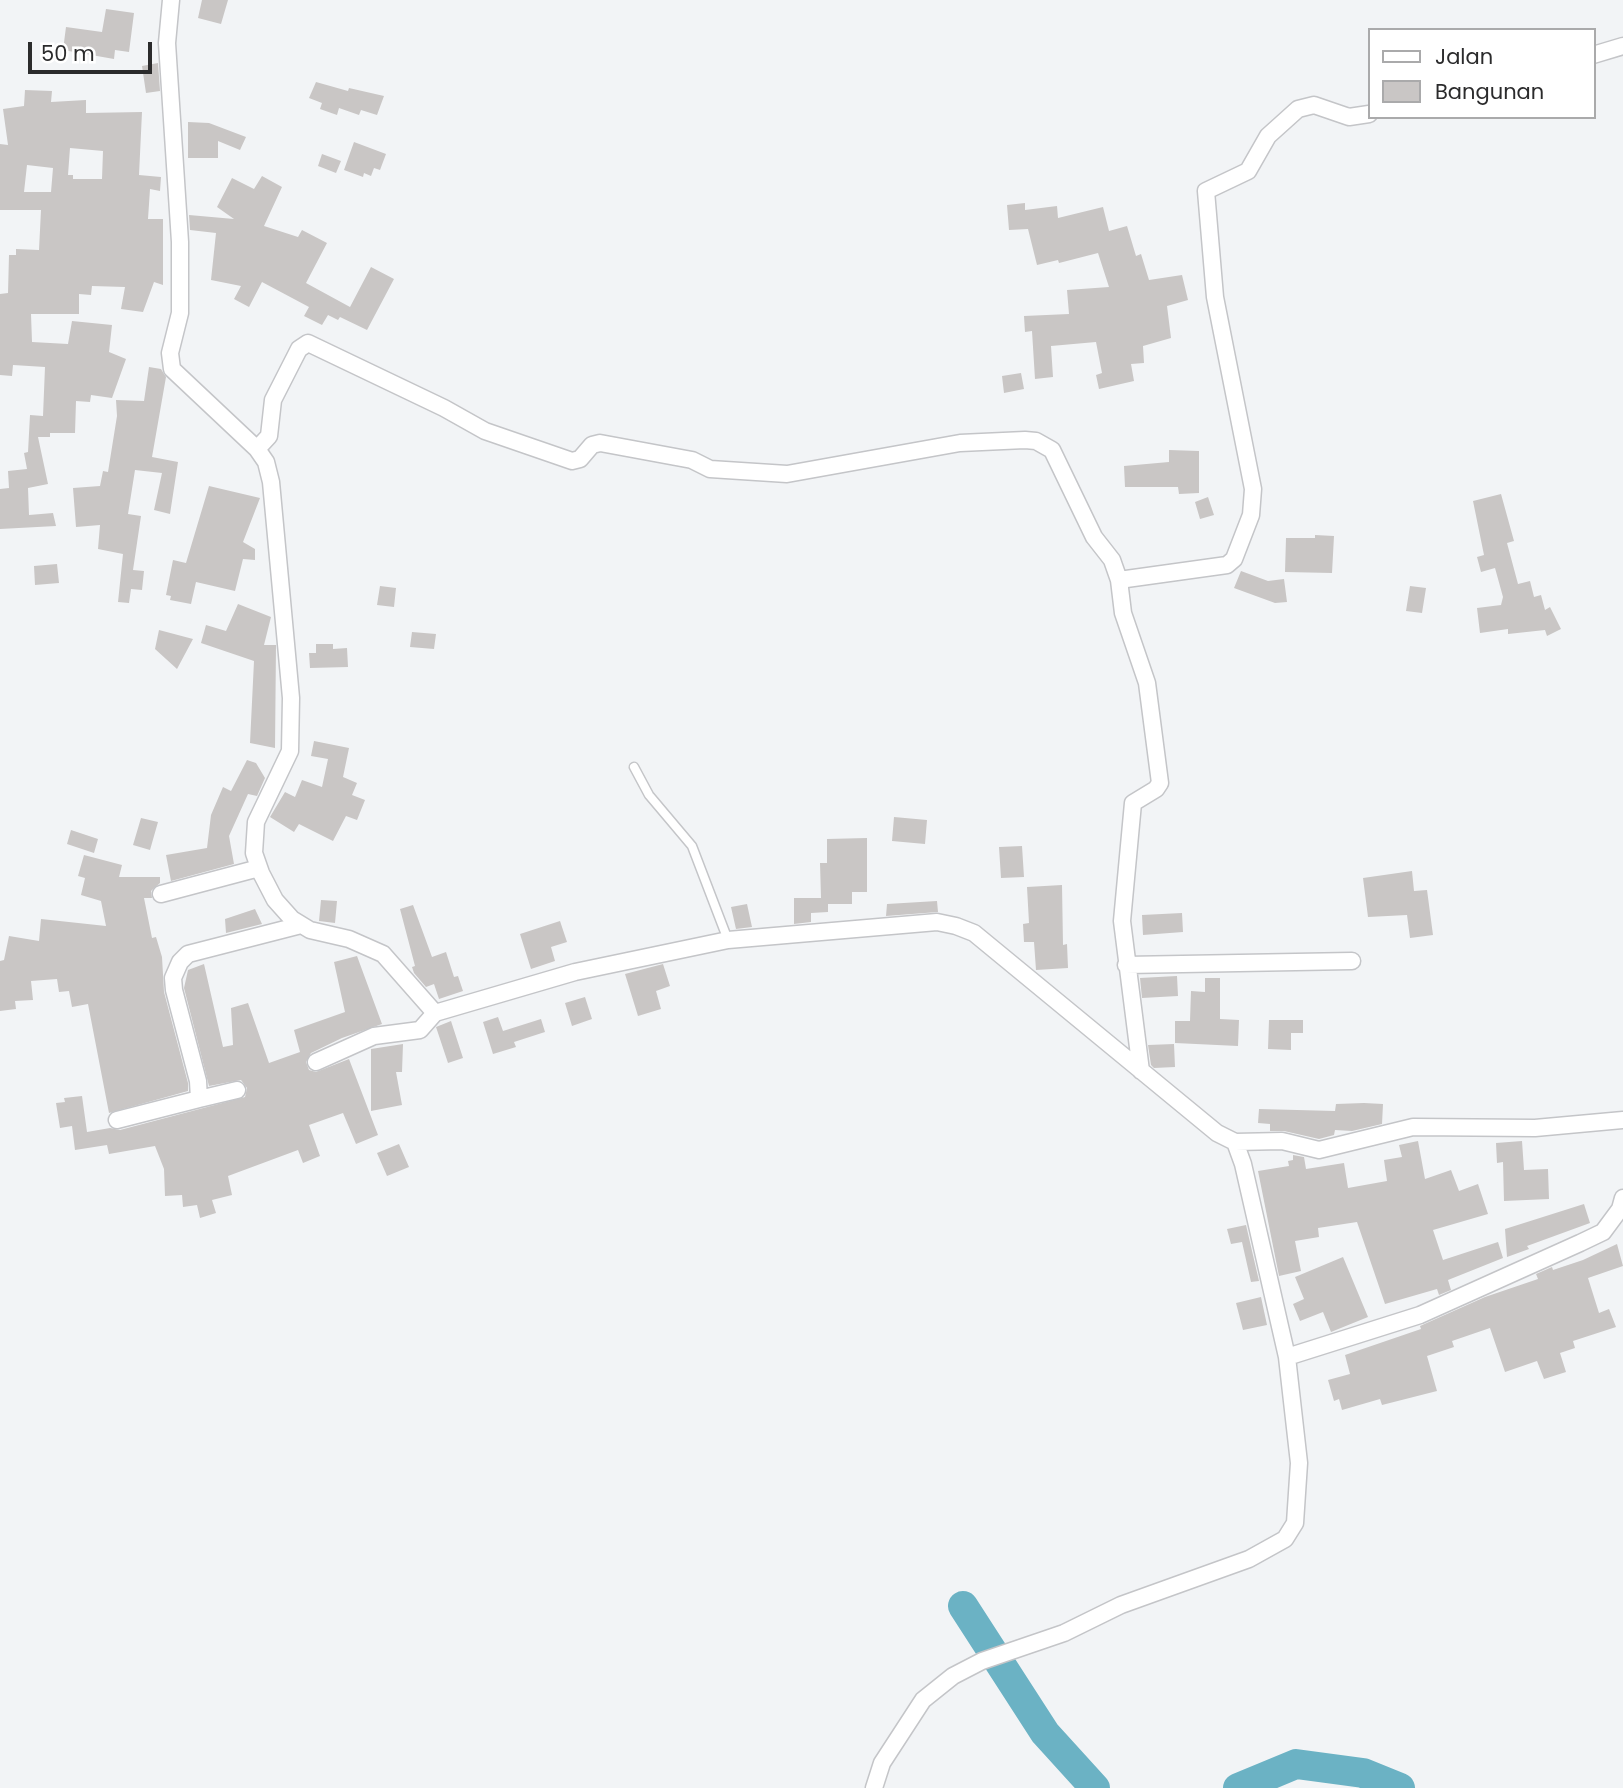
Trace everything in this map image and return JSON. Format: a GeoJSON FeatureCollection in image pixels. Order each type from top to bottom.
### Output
{"type":"FeatureCollection","features":[{"type":"Feature","properties":{"kind":"street"},"geometry":{"type":"LineString","coordinates":[[172,0],[167,43],[180,243],[180,301],[170,353],[172,369],[257,449],[266,462],[271,482],[290,698],[290,751],[256,822],[254,853],[275,900],[301,925],[310,930],[349,939],[383,954],[435,1013]]}},
{"type":"Feature","properties":{"kind":"street"},"geometry":{"type":"LineString","coordinates":[[1595,54],[1623,46]]}},
{"type":"Feature","properties":{"kind":"street"},"geometry":{"type":"LineString","coordinates":[[1119,580],[1227,565],[1234,559],[1248,524],[1253,489],[1215,297],[1206,194],[1211,187],[1248,171],[1268,136],[1295,111],[1314,105],[1349,117],[1368,114]]}},
{"type":"Feature","properties":{"kind":"street"},"geometry":{"type":"LineString","coordinates":[[257,449],[269,436],[273,400],[299,349],[305,344],[350,361],[485,431],[572,461],[580,459],[592,445],[600,443],[692,460],[710,468],[787,474],[960,443],[1036,441],[1056,456],[1094,537],[1112,560],[1119,580],[1123,613],[1145,677],[1160,779],[1158,787],[1137,799],[1132,807],[1122,909],[1126,965],[1141,1071]]}},
{"type":"Feature","properties":{"kind":"street"},"geometry":{"type":"LineString","coordinates":[[161,894],[259,868]]}},
{"type":"Feature","properties":{"kind":"street"},"geometry":{"type":"LineString","coordinates":[[316,1062],[374,1036],[417,1032],[435,1013],[575,972],[727,940],[937,922],[974,933],[1217,1133],[1235,1142],[1282,1140],[1319,1150],[1413,1128],[1535,1128],[1623,1120]]}},
{"type":"Feature","properties":{"kind":"street"},"geometry":{"type":"LineString","coordinates":[[199,1100],[198,1081],[174,990],[173,978],[180,962],[188,954],[301,925]]}},
{"type":"Feature","properties":{"kind":"street"},"geometry":{"type":"LineString","coordinates":[[1126,965],[1352,961]]}},
{"type":"Feature","properties":{"kind":"street"},"geometry":{"type":"LineString","coordinates":[[117,1119],[237,1090]]}},
{"type":"Feature","properties":{"kind":"street"},"geometry":{"type":"LineString","coordinates":[[874,1788],[882,1763],[923,1700],[953,1676],[982,1661],[1064,1633],[1121,1605],[1249,1559],[1285,1539],[1295,1523],[1299,1463],[1287,1357],[1243,1164],[1235,1142]]}},
{"type":"Feature","properties":{"kind":"street"},"geometry":{"type":"LineString","coordinates":[[1287,1357],[1420,1315],[1580,1243],[1603,1232],[1620,1209],[1623,1198]]}},
{"type":"Feature","properties":{"kind":"lane"},"geometry":{"type":"LineString","coordinates":[[634,767],[649,795],[692,846],[727,940]]}},
{"type":"Feature","properties":{"kind":"building"},"geometry":{"type":"Polygon","coordinates":[[[202,0],[228,0],[221,24],[198,18],[202,0]]]}},
{"type":"Feature","properties":{"kind":"building"},"geometry":{"type":"Polygon","coordinates":[[[106,9],[134,13],[129,52],[115,50],[114,59],[63,50],[66,27],[102,32],[106,9]]]}},
{"type":"Feature","properties":{"kind":"building"},"geometry":{"type":"Polygon","coordinates":[[[158,63],[160,91],[146,93],[142,66],[158,63]]]}},
{"type":"Feature","properties":{"kind":"building"},"geometry":{"type":"Polygon","coordinates":[[[316,82],[348,91],[349,88],[384,96],[377,115],[361,110],[359,115],[339,108],[337,115],[320,109],[322,103],[309,98],[316,82]]]}},
{"type":"Feature","properties":{"kind":"building"},"geometry":{"type":"Polygon","coordinates":[[[25,90],[52,91],[51,102],[86,100],[86,113],[142,112],[139,175],[161,177],[160,191],[150,189],[148,219],[163,219],[163,285],[154,282],[143,312],[121,309],[125,287],[92,286],[91,295],[79,294],[79,314],[31,314],[32,342],[68,344],[72,321],[112,325],[109,352],[126,359],[112,398],[91,395],[90,402],[76,401],[75,433],[50,433],[50,437],[38,437],[48,484],[28,488],[29,515],[53,513],[56,526],[0,529],[0,489],[9,488],[8,471],[27,469],[24,453],[28,452],[30,415],[43,416],[45,367],[13,365],[12,376],[0,375],[0,294],[8,293],[9,255],[16,255],[16,249],[39,250],[41,210],[0,210],[0,144],[8,145],[3,109],[24,106],[25,90]],[[70,148],[68,175],[73,175],[73,179],[102,179],[103,151],[70,148]],[[27,165],[24,192],[51,192],[53,168],[27,165]]]}},
{"type":"Feature","properties":{"kind":"building"},"geometry":{"type":"Polygon","coordinates":[[[188,122],[209,123],[246,137],[240,150],[218,141],[218,158],[188,158],[188,122]]]}},
{"type":"Feature","properties":{"kind":"building"},"geometry":{"type":"Polygon","coordinates":[[[354,142],[386,154],[380,170],[374,168],[371,176],[364,173],[363,177],[344,170],[354,142]]]}},
{"type":"Feature","properties":{"kind":"building"},"geometry":{"type":"Polygon","coordinates":[[[322,154],[341,161],[336,173],[318,166],[322,154]]]}},
{"type":"Feature","properties":{"kind":"building"},"geometry":{"type":"Polygon","coordinates":[[[262,176],[282,187],[264,226],[298,237],[302,230],[327,243],[306,283],[350,307],[371,267],[394,279],[367,330],[340,317],[338,320],[328,315],[322,325],[304,316],[309,307],[262,282],[249,307],[234,299],[241,286],[211,280],[216,233],[190,230],[189,215],[234,219],[217,207],[232,178],[254,189],[262,176]]]}},
{"type":"Feature","properties":{"kind":"building"},"geometry":{"type":"Polygon","coordinates":[[[1025,203],[1025,210],[1057,206],[1058,218],[1103,207],[1109,231],[1127,226],[1136,256],[1141,254],[1149,280],[1182,275],[1188,300],[1167,306],[1171,338],[1143,346],[1144,363],[1131,364],[1134,381],[1099,389],[1096,375],[1102,373],[1096,342],[1051,346],[1053,377],[1035,379],[1032,331],[1025,332],[1024,316],[1069,314],[1067,290],[1109,287],[1098,253],[1059,263],[1058,260],[1037,265],[1028,229],[1009,230],[1007,205],[1025,203]]]}},
{"type":"Feature","properties":{"kind":"building"},"geometry":{"type":"Polygon","coordinates":[[[149,367],[161,369],[166,377],[152,457],[178,462],[170,514],[154,510],[162,473],[135,470],[128,514],[141,516],[133,570],[144,571],[142,590],[131,589],[129,603],[118,602],[123,554],[98,549],[100,525],[76,527],[73,488],[100,486],[103,471],[108,472],[117,416],[116,400],[144,401],[149,367]]]}},
{"type":"Feature","properties":{"kind":"building"},"geometry":{"type":"Polygon","coordinates":[[[1021,373],[1024,389],[1004,393],[1002,376],[1021,373]]]}},
{"type":"Feature","properties":{"kind":"building"},"geometry":{"type":"Polygon","coordinates":[[[1169,450],[1199,451],[1199,493],[1179,494],[1178,487],[1125,487],[1124,466],[1169,462],[1169,450]]]}},
{"type":"Feature","properties":{"kind":"building"},"geometry":{"type":"Polygon","coordinates":[[[209,486],[260,498],[243,542],[255,549],[255,560],[243,559],[235,591],[196,582],[191,604],[170,600],[171,596],[166,595],[173,560],[186,563],[209,486]]]}},
{"type":"Feature","properties":{"kind":"building"},"geometry":{"type":"Polygon","coordinates":[[[1501,494],[1514,541],[1507,543],[1518,584],[1530,581],[1534,597],[1541,595],[1545,610],[1550,607],[1561,629],[1547,636],[1545,630],[1508,634],[1508,629],[1480,633],[1477,608],[1501,605],[1503,597],[1495,568],[1481,572],[1477,557],[1484,555],[1473,501],[1501,494]]]}},
{"type":"Feature","properties":{"kind":"building"},"geometry":{"type":"Polygon","coordinates":[[[1208,497],[1214,515],[1200,519],[1195,502],[1208,497]]]}},
{"type":"Feature","properties":{"kind":"building"},"geometry":{"type":"Polygon","coordinates":[[[1315,535],[1334,536],[1332,573],[1285,572],[1286,538],[1315,538],[1315,535]]]}},
{"type":"Feature","properties":{"kind":"building"},"geometry":{"type":"Polygon","coordinates":[[[57,564],[59,583],[35,585],[34,566],[57,564]]]}},
{"type":"Feature","properties":{"kind":"building"},"geometry":{"type":"Polygon","coordinates":[[[1241,571],[1268,581],[1284,579],[1287,602],[1275,603],[1234,588],[1241,571]]]}},
{"type":"Feature","properties":{"kind":"building"},"geometry":{"type":"Polygon","coordinates":[[[380,586],[396,588],[394,607],[377,605],[380,586]]]}},
{"type":"Feature","properties":{"kind":"building"},"geometry":{"type":"Polygon","coordinates":[[[1410,586],[1426,588],[1422,613],[1406,611],[1410,586]]]}},
{"type":"Feature","properties":{"kind":"building"},"geometry":{"type":"Polygon","coordinates":[[[238,604],[271,617],[264,645],[276,645],[275,748],[250,743],[254,661],[201,643],[206,625],[226,631],[238,604]]]}},
{"type":"Feature","properties":{"kind":"building"},"geometry":{"type":"Polygon","coordinates":[[[159,630],[193,639],[177,669],[155,649],[159,630]]]}},
{"type":"Feature","properties":{"kind":"building"},"geometry":{"type":"Polygon","coordinates":[[[412,632],[436,634],[434,649],[410,647],[412,632]]]}},
{"type":"Feature","properties":{"kind":"building"},"geometry":{"type":"Polygon","coordinates":[[[316,644],[333,644],[333,649],[347,648],[348,667],[310,668],[309,653],[316,653],[316,644]]]}},
{"type":"Feature","properties":{"kind":"building"},"geometry":{"type":"Polygon","coordinates":[[[314,741],[349,748],[343,777],[357,783],[352,795],[365,800],[357,820],[346,816],[333,841],[299,824],[294,832],[270,817],[285,792],[295,797],[302,780],[322,787],[328,759],[311,756],[314,741]]]}},
{"type":"Feature","properties":{"kind":"building"},"geometry":{"type":"Polygon","coordinates":[[[247,760],[256,763],[265,778],[257,796],[248,794],[229,836],[234,864],[171,881],[166,855],[207,848],[211,815],[223,787],[231,791],[247,760]]]}},
{"type":"Feature","properties":{"kind":"building"},"geometry":{"type":"Polygon","coordinates":[[[894,817],[927,820],[925,844],[892,841],[894,817]]]}},
{"type":"Feature","properties":{"kind":"building"},"geometry":{"type":"Polygon","coordinates":[[[141,818],[158,822],[150,850],[133,845],[141,818]]]}},
{"type":"Feature","properties":{"kind":"building"},"geometry":{"type":"Polygon","coordinates":[[[71,830],[98,839],[94,853],[67,844],[71,830]]]}},
{"type":"Feature","properties":{"kind":"building"},"geometry":{"type":"Polygon","coordinates":[[[867,838],[867,892],[852,892],[852,904],[828,904],[828,912],[811,913],[811,922],[794,924],[794,898],[821,898],[820,863],[827,863],[827,839],[867,838]]]}},
{"type":"Feature","properties":{"kind":"building"},"geometry":{"type":"Polygon","coordinates":[[[1022,846],[1024,877],[1001,878],[999,847],[1022,846]]]}},
{"type":"Feature","properties":{"kind":"building"},"geometry":{"type":"Polygon","coordinates":[[[84,855],[122,865],[119,877],[160,877],[160,883],[151,891],[152,898],[144,898],[152,938],[156,937],[162,957],[164,992],[188,1083],[188,1091],[109,1113],[88,1004],[72,1007],[69,991],[59,992],[57,979],[31,981],[33,1000],[15,1001],[16,1009],[0,1011],[0,961],[4,960],[9,936],[39,941],[41,919],[106,926],[101,901],[81,895],[85,878],[78,876],[84,855]]]}},
{"type":"Feature","properties":{"kind":"building"},"geometry":{"type":"Polygon","coordinates":[[[1412,871],[1414,891],[1427,890],[1433,935],[1410,938],[1407,915],[1368,917],[1363,878],[1412,871]]]}},
{"type":"Feature","properties":{"kind":"building"},"geometry":{"type":"Polygon","coordinates":[[[1062,885],[1063,945],[1067,944],[1068,968],[1036,970],[1034,942],[1024,942],[1023,924],[1029,923],[1027,887],[1062,885]]]}},
{"type":"Feature","properties":{"kind":"building"},"geometry":{"type":"Polygon","coordinates":[[[321,900],[337,901],[335,923],[319,921],[321,900]]]}},
{"type":"Feature","properties":{"kind":"building"},"geometry":{"type":"Polygon","coordinates":[[[937,901],[938,912],[886,916],[887,904],[937,901]]]}},
{"type":"Feature","properties":{"kind":"building"},"geometry":{"type":"Polygon","coordinates":[[[747,904],[752,927],[736,929],[731,907],[747,904]]]}},
{"type":"Feature","properties":{"kind":"building"},"geometry":{"type":"Polygon","coordinates":[[[413,905],[432,957],[446,952],[454,977],[458,976],[463,991],[439,999],[434,984],[426,987],[414,973],[412,967],[415,966],[400,909],[413,905]]]}},
{"type":"Feature","properties":{"kind":"building"},"geometry":{"type":"Polygon","coordinates":[[[255,909],[262,924],[226,933],[225,919],[255,909]]]}},
{"type":"Feature","properties":{"kind":"building"},"geometry":{"type":"Polygon","coordinates":[[[1182,913],[1183,932],[1143,935],[1142,915],[1182,913]]]}},
{"type":"Feature","properties":{"kind":"building"},"geometry":{"type":"Polygon","coordinates":[[[560,921],[567,942],[551,947],[555,961],[531,969],[520,934],[560,921]]]}},
{"type":"Feature","properties":{"kind":"building"},"geometry":{"type":"Polygon","coordinates":[[[357,956],[382,1024],[342,1038],[311,1053],[306,1062],[309,1070],[316,1072],[349,1059],[378,1135],[356,1144],[343,1113],[309,1125],[320,1156],[303,1163],[298,1150],[228,1176],[232,1195],[212,1200],[216,1213],[200,1218],[197,1205],[183,1207],[182,1195],[165,1196],[164,1169],[155,1146],[109,1154],[107,1145],[75,1150],[72,1126],[60,1128],[56,1103],[65,1102],[64,1098],[82,1096],[87,1132],[110,1128],[120,1130],[245,1097],[247,1088],[241,1080],[209,1086],[184,988],[188,970],[204,964],[223,1047],[233,1045],[231,1008],[248,1003],[269,1063],[300,1052],[294,1030],[345,1012],[334,962],[357,956]]]}},
{"type":"Feature","properties":{"kind":"building"},"geometry":{"type":"Polygon","coordinates":[[[663,964],[670,986],[656,991],[661,1009],[638,1016],[625,974],[663,964]]]}},
{"type":"Feature","properties":{"kind":"building"},"geometry":{"type":"Polygon","coordinates":[[[1177,976],[1178,996],[1142,998],[1140,978],[1177,976]]]}},
{"type":"Feature","properties":{"kind":"building"},"geometry":{"type":"Polygon","coordinates":[[[1205,978],[1220,978],[1220,1019],[1239,1020],[1238,1046],[1175,1043],[1175,1021],[1190,1021],[1191,991],[1205,992],[1205,978]]]}},
{"type":"Feature","properties":{"kind":"building"},"geometry":{"type":"Polygon","coordinates":[[[585,997],[592,1019],[572,1026],[565,1003],[585,997]]]}},
{"type":"Feature","properties":{"kind":"building"},"geometry":{"type":"Polygon","coordinates":[[[498,1017],[503,1031],[541,1019],[545,1032],[514,1042],[516,1047],[493,1054],[483,1022],[498,1017]]]}},
{"type":"Feature","properties":{"kind":"building"},"geometry":{"type":"Polygon","coordinates":[[[1269,1020],[1303,1020],[1303,1033],[1291,1033],[1291,1050],[1268,1049],[1269,1020]]]}},
{"type":"Feature","properties":{"kind":"building"},"geometry":{"type":"Polygon","coordinates":[[[451,1021],[463,1058],[448,1063],[436,1027],[451,1021]]]}},
{"type":"Feature","properties":{"kind":"building"},"geometry":{"type":"Polygon","coordinates":[[[403,1044],[402,1072],[396,1072],[402,1105],[371,1111],[371,1049],[403,1044]]]}},
{"type":"Feature","properties":{"kind":"building"},"geometry":{"type":"Polygon","coordinates":[[[1174,1044],[1175,1067],[1154,1068],[1151,1065],[1148,1045],[1174,1044]]]}},
{"type":"Feature","properties":{"kind":"building"},"geometry":{"type":"Polygon","coordinates":[[[1336,1104],[1383,1104],[1382,1124],[1352,1131],[1335,1130],[1334,1135],[1319,1139],[1284,1131],[1270,1131],[1270,1124],[1258,1123],[1259,1109],[1335,1111],[1336,1104]]]}},
{"type":"Feature","properties":{"kind":"building"},"geometry":{"type":"Polygon","coordinates":[[[1418,1141],[1425,1179],[1451,1170],[1459,1191],[1478,1184],[1488,1214],[1433,1230],[1443,1260],[1498,1242],[1503,1258],[1448,1280],[1451,1290],[1439,1295],[1437,1289],[1385,1304],[1357,1222],[1318,1228],[1319,1237],[1295,1241],[1301,1271],[1279,1276],[1258,1171],[1289,1166],[1288,1161],[1293,1160],[1293,1155],[1304,1157],[1306,1169],[1344,1163],[1348,1188],[1387,1181],[1384,1160],[1402,1157],[1399,1145],[1418,1141]]]}},
{"type":"Feature","properties":{"kind":"building"},"geometry":{"type":"Polygon","coordinates":[[[1522,1141],[1524,1170],[1548,1169],[1549,1199],[1504,1201],[1503,1162],[1497,1163],[1496,1143],[1522,1141]]]}},
{"type":"Feature","properties":{"kind":"building"},"geometry":{"type":"Polygon","coordinates":[[[399,1144],[409,1167],[387,1176],[377,1153],[399,1144]]]}},
{"type":"Feature","properties":{"kind":"building"},"geometry":{"type":"Polygon","coordinates":[[[1584,1204],[1590,1223],[1527,1246],[1529,1249],[1507,1257],[1505,1229],[1584,1204]]]}},
{"type":"Feature","properties":{"kind":"building"},"geometry":{"type":"Polygon","coordinates":[[[1246,1225],[1259,1281],[1251,1282],[1242,1242],[1231,1244],[1227,1229],[1246,1225]]]}},
{"type":"Feature","properties":{"kind":"building"},"geometry":{"type":"Polygon","coordinates":[[[1617,1244],[1623,1266],[1588,1278],[1599,1313],[1609,1309],[1616,1327],[1573,1341],[1575,1348],[1560,1353],[1566,1372],[1544,1379],[1537,1361],[1505,1372],[1490,1328],[1452,1341],[1454,1347],[1427,1356],[1437,1391],[1382,1405],[1380,1399],[1342,1410],[1339,1399],[1334,1401],[1328,1380],[1350,1374],[1345,1355],[1421,1329],[1420,1326],[1485,1297],[1538,1279],[1536,1274],[1552,1267],[1553,1270],[1583,1260],[1617,1244]]]}},
{"type":"Feature","properties":{"kind":"building"},"geometry":{"type":"Polygon","coordinates":[[[1343,1257],[1368,1317],[1331,1332],[1323,1312],[1300,1321],[1293,1304],[1304,1299],[1295,1277],[1343,1257]]]}},
{"type":"Feature","properties":{"kind":"building"},"geometry":{"type":"Polygon","coordinates":[[[1261,1297],[1267,1325],[1243,1330],[1236,1303],[1261,1297]]]}},
{"type":"Feature","properties":{"kind":"waterway"},"geometry":{"type":"LineString","coordinates":[[963,1606],[1045,1733],[1095,1788]]}},
{"type":"Feature","properties":{"kind":"waterway"},"geometry":{"type":"LineString","coordinates":[[1238,1788],[1296,1764],[1363,1773],[1400,1788]]}}]}
